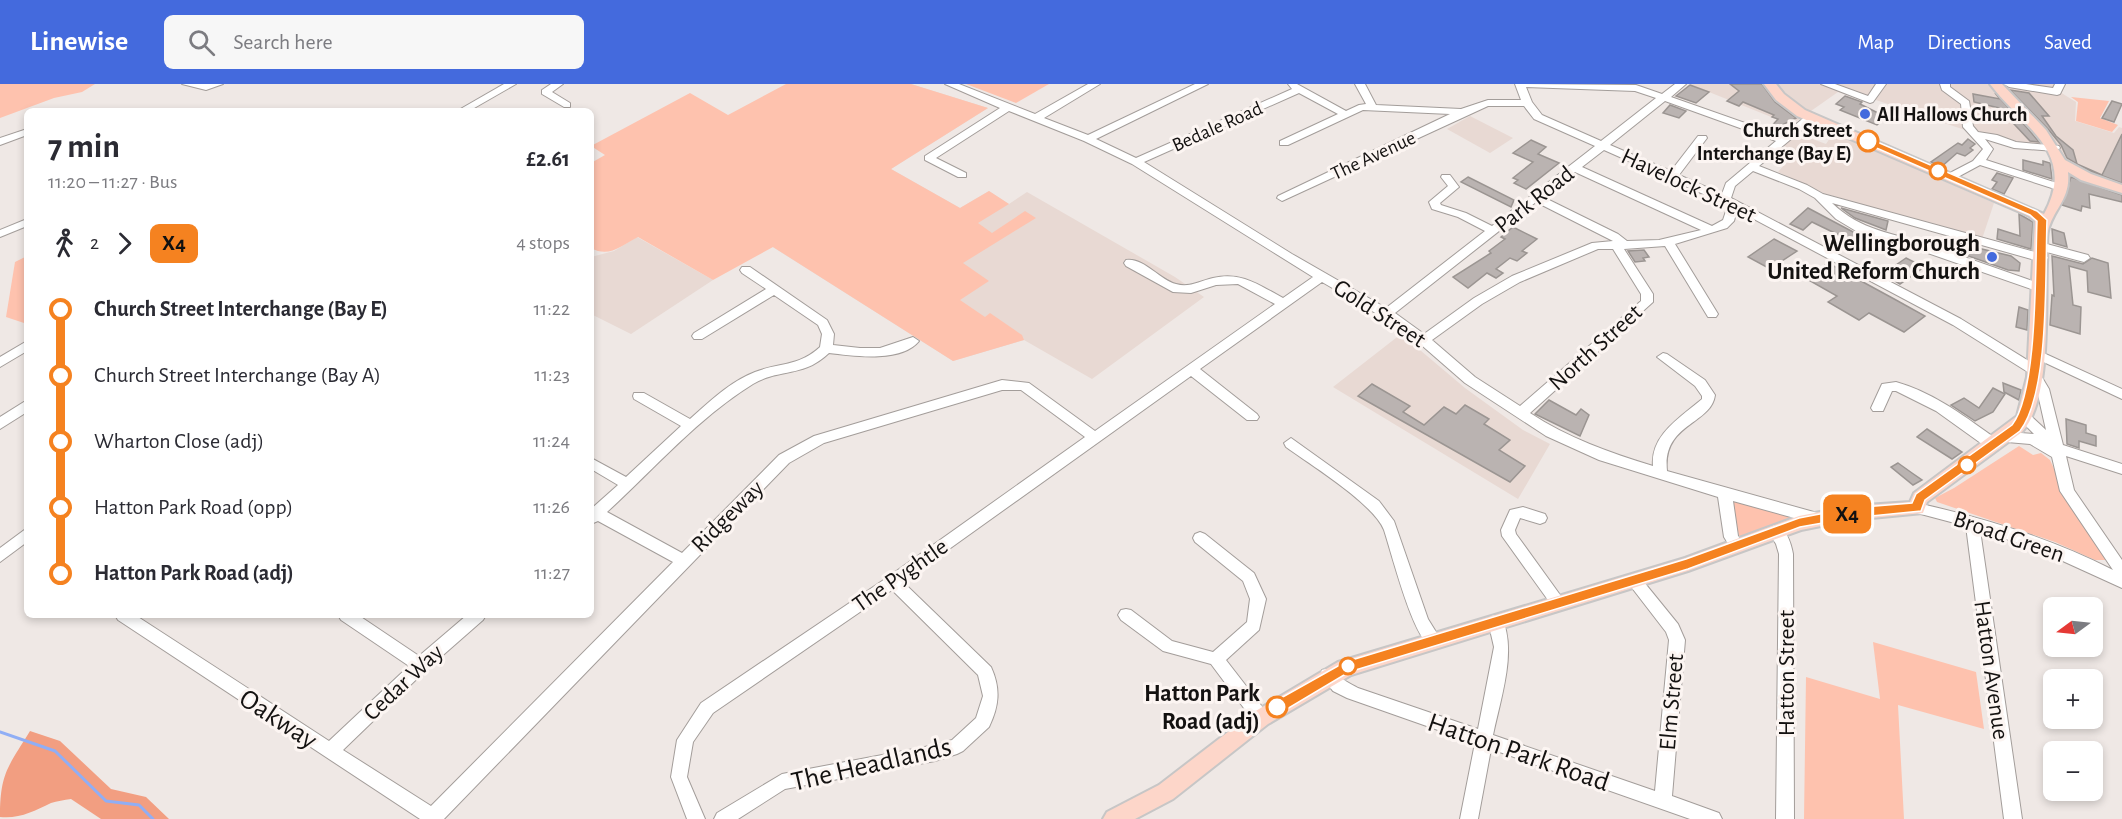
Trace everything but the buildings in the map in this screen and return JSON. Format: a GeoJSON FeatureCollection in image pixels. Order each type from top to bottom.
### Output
{"type":"FeatureCollection","features":[{"type":"Feature","properties":{"kind":"main road"},"geometry":{"type":"LineString","coordinates":[[1770,84],[1786,102],[1811,117],[2034,213],[2042,220],[2044,226]]}},
{"type":"Feature","properties":{"kind":"main road"},"geometry":{"type":"LineString","coordinates":[[1114,819],[1166,792],[1261,718],[1328,675],[1383,654],[1634,580],[1816,518],[1891,508],[1917,508],[1920,498],[2000,441],[2025,418],[2035,374],[2044,226],[2062,183],[2062,163],[2055,148],[2037,126],[1996,84]]}},
{"type":"Feature","properties":{"kind":"main road"},"geometry":{"type":"LineString","coordinates":[[2062,163],[2086,177]]}},
{"type":"Feature","properties":{"kind":"main road"},"geometry":{"type":"LineString","coordinates":[[2062,183],[2073,175],[2122,189]]}},
{"type":"Feature","properties":{"kind":"main road"},"geometry":{"type":"LineString","coordinates":[[2034,213],[2052,210]]}},
{"type":"Feature","properties":{"kind":"street"},"geometry":{"type":"LineString","coordinates":[[187,84],[206,87],[218,84]]}},
{"type":"Feature","properties":{"kind":"street"},"geometry":{"type":"LineString","coordinates":[[467,108],[511,84]]}},
{"type":"Feature","properties":{"kind":"street"},"geometry":{"type":"LineString","coordinates":[[558,84],[545,92],[567,105]]}},
{"type":"Feature","properties":{"kind":"street","name":"Gold Street"},"geometry":{"type":"LineString","coordinates":[[950,84],[1088,139],[1136,162],[1386,314],[1424,340],[1470,380],[1551,433],[1604,456],[1725,494],[1816,518]]}},
{"type":"Feature","properties":{"kind":"street"},"geometry":{"type":"LineString","coordinates":[[1036,118],[1095,84]]}},
{"type":"Feature","properties":{"kind":"street"},"geometry":{"type":"LineString","coordinates":[[1088,139],[1203,84]]}},
{"type":"Feature","properties":{"kind":"street"},"geometry":{"type":"LineString","coordinates":[[1360,84],[1372,106]]}},
{"type":"Feature","properties":{"kind":"street"},"geometry":{"type":"LineString","coordinates":[[1284,142],[1362,107],[1464,112],[1488,103],[1527,103],[1520,84],[1636,88],[1781,140]]}},
{"type":"Feature","properties":{"kind":"street","name":"Park Road"},"geometry":{"type":"LineString","coordinates":[[1386,314],[1681,84]]}},
{"type":"Feature","properties":{"kind":"street"},"geometry":{"type":"LineString","coordinates":[[1826,84],[1870,100],[1881,84]]}},
{"type":"Feature","properties":{"kind":"street"},"geometry":{"type":"LineString","coordinates":[[1945,84],[1945,88],[1966,104],[1968,127],[1988,149],[1986,155],[1978,161],[1950,177]]}},
{"type":"Feature","properties":{"kind":"street"},"geometry":{"type":"LineString","coordinates":[[2009,84],[2037,89],[2058,88]]}},
{"type":"Feature","properties":{"kind":"street"},"geometry":{"type":"LineString","coordinates":[[1294,87],[1346,115]]}},
{"type":"Feature","properties":{"kind":"street","name":"Bedale Road"},"geometry":{"type":"LineString","coordinates":[[1136,162],[1294,87]]}},
{"type":"Feature","properties":{"kind":"street","name":"Havelock Street"},"geometry":{"type":"LineString","coordinates":[[1527,103],[1538,117],[1730,202],[1838,256],[1957,322],[2035,374]]}},
{"type":"Feature","properties":{"kind":"street"},"geometry":{"type":"LineString","coordinates":[[963,175],[928,158],[1008,106]]}},
{"type":"Feature","properties":{"kind":"street","name":"The Avenue"},"geometry":{"type":"LineString","coordinates":[[1282,198],[1464,112]]}},
{"type":"Feature","properties":{"kind":"street"},"geometry":{"type":"LineString","coordinates":[[1424,340],[1478,301],[1516,279],[1596,246],[1618,243],[1669,244],[1711,230],[1728,221],[1730,185],[1811,117]]}},
{"type":"Feature","properties":{"kind":"street"},"geometry":{"type":"LineString","coordinates":[[0,142],[24,133]]}},
{"type":"Feature","properties":{"kind":"street"},"geometry":{"type":"LineString","coordinates":[[1975,135],[1993,137],[2014,146],[2055,148]]}},
{"type":"Feature","properties":{"kind":"street"},"geometry":{"type":"LineString","coordinates":[[1673,176],[1702,138]]}},
{"type":"Feature","properties":{"kind":"street"},"geometry":{"type":"LineString","coordinates":[[1978,161],[2062,183]]}},
{"type":"Feature","properties":{"kind":"street"},"geometry":{"type":"LineString","coordinates":[[1752,167],[1803,187],[1819,196],[2042,253],[2084,258]]}},
{"type":"Feature","properties":{"kind":"street"},"geometry":{"type":"LineString","coordinates":[[1576,168],[1711,230]]}},
{"type":"Feature","properties":{"kind":"street"},"geometry":{"type":"LineString","coordinates":[[1446,177],[1454,187],[1434,202],[1436,207],[1462,215],[1493,231]]}},
{"type":"Feature","properties":{"kind":"street"},"geometry":{"type":"LineString","coordinates":[[1819,196],[1840,217],[1860,229],[1923,247],[2040,288]]}},
{"type":"Feature","properties":{"kind":"street"},"geometry":{"type":"LineString","coordinates":[[1536,198],[1614,236],[1618,243]]}},
{"type":"Feature","properties":{"kind":"street"},"geometry":{"type":"LineString","coordinates":[[0,234],[24,223]]}},
{"type":"Feature","properties":{"kind":"street","name":"North Street"},"geometry":{"type":"LineString","coordinates":[[1520,414],[1647,302],[1647,294],[1618,243]]}},
{"type":"Feature","properties":{"kind":"street"},"geometry":{"type":"LineString","coordinates":[[1669,244],[1713,314]]}},
{"type":"Feature","properties":{"kind":"street"},"geometry":{"type":"LineString","coordinates":[[1130,263],[1173,288],[1191,289],[1215,281],[1240,280],[1283,303]]}},
{"type":"Feature","properties":{"kind":"street"},"geometry":{"type":"LineString","coordinates":[[594,515],[691,426],[751,379],[766,373],[806,366],[826,348],[828,334],[823,323],[746,270]]}},
{"type":"Feature","properties":{"kind":"street","name":"The Pyghtle"},"geometry":{"type":"LineString","coordinates":[[696,819],[679,777],[685,740],[706,708],[893,581],[1322,276]]}},
{"type":"Feature","properties":{"kind":"street"},"geometry":{"type":"LineString","coordinates":[[698,336],[774,290]]}},
{"type":"Feature","properties":{"kind":"street"},"geometry":{"type":"LineString","coordinates":[[826,348],[867,354],[894,351],[912,341]]}},
{"type":"Feature","properties":{"kind":"street"},"geometry":{"type":"LineString","coordinates":[[0,363],[24,347]]}},
{"type":"Feature","properties":{"kind":"street"},"geometry":{"type":"LineString","coordinates":[[2037,354],[2122,394]]}},
{"type":"Feature","properties":{"kind":"street"},"geometry":{"type":"LineString","coordinates":[[1662,474],[1659,457],[1663,442],[1708,401],[1709,395],[1700,384],[1663,357]]}},
{"type":"Feature","properties":{"kind":"street"},"geometry":{"type":"LineString","coordinates":[[1192,370],[1252,417]]}},
{"type":"Feature","properties":{"kind":"street","name":"Broad Green"},"geometry":{"type":"LineString","coordinates":[[2035,374],[2043,389],[2067,491],[2108,556],[2122,572]]}},
{"type":"Feature","properties":{"kind":"street","name":"Ridgeway"},"geometry":{"type":"LineString","coordinates":[[433,818],[783,459],[798,448],[842,432],[1002,385],[1014,384],[1024,386],[1094,437]]}},
{"type":"Feature","properties":{"kind":"street"},"geometry":{"type":"LineString","coordinates":[[1878,408],[1887,387],[1898,386],[1929,400],[2000,441],[2033,439],[2056,450],[2122,470]]}},
{"type":"Feature","properties":{"kind":"street"},"geometry":{"type":"LineString","coordinates":[[639,396],[691,426]]}},
{"type":"Feature","properties":{"kind":"street"},"geometry":{"type":"LineString","coordinates":[[0,424],[24,407]]}},
{"type":"Feature","properties":{"kind":"street","name":"Broad Green"},"geometry":{"type":"LineString","coordinates":[[2025,418],[2056,450]]}},
{"type":"Feature","properties":{"kind":"street"},"geometry":{"type":"LineString","coordinates":[[1291,443],[1374,505],[1389,525],[1421,621],[1433,640]]}},
{"type":"Feature","properties":{"kind":"street"},"geometry":{"type":"LineString","coordinates":[[594,465],[628,485]]}},
{"type":"Feature","properties":{"kind":"street"},"geometry":{"type":"LineString","coordinates":[[1725,494],[1731,537],[1737,546]]}},
{"type":"Feature","properties":{"kind":"street","name":"Broad Green"},"geometry":{"type":"LineString","coordinates":[[1917,508],[1971,521],[2055,549],[2122,582]]}},
{"type":"Feature","properties":{"kind":"street"},"geometry":{"type":"LineString","coordinates":[[1540,518],[1523,512],[1515,514],[1508,530],[1509,536],[1558,603]]}},
{"type":"Feature","properties":{"kind":"street"},"geometry":{"type":"LineString","coordinates":[[594,516],[683,561]]}},
{"type":"Feature","properties":{"kind":"street","name":"Hatton Avenue"},"geometry":{"type":"LineString","coordinates":[[1971,521],[2013,819]]}},
{"type":"Feature","properties":{"kind":"street","name":"Hatton Street"},"geometry":{"type":"LineString","coordinates":[[1775,531],[1783,542],[1786,554],[1785,819]]}},
{"type":"Feature","properties":{"kind":"street"},"geometry":{"type":"LineString","coordinates":[[3,550],[24,536]]}},
{"type":"Feature","properties":{"kind":"street"},"geometry":{"type":"LineString","coordinates":[[1200,537],[1249,577],[1258,599],[1254,625],[1216,659]]}},
{"type":"Feature","properties":{"kind":"street"},"geometry":{"type":"LineString","coordinates":[[2098,570],[2110,566],[2108,556]]}},
{"type":"Feature","properties":{"kind":"street","name":"Elm Street"},"geometry":{"type":"LineString","coordinates":[[1634,580],[1673,629],[1677,640],[1663,801]]}},
{"type":"Feature","properties":{"kind":"street","name":"The Headlands"},"geometry":{"type":"LineString","coordinates":[[723,819],[782,782],[935,753],[957,746],[983,722],[991,696],[985,672],[893,581]]}},
{"type":"Feature","properties":{"kind":"street"},"geometry":{"type":"LineString","coordinates":[[1126,615],[1168,646],[1216,659],[1261,718]]}},
{"type":"Feature","properties":{"kind":"street","name":"Oakway"},"geometry":{"type":"LineString","coordinates":[[128,618],[433,818]]}},
{"type":"Feature","properties":{"kind":"street"},"geometry":{"type":"LineString","coordinates":[[350,618],[420,665]]}},
{"type":"Feature","properties":{"kind":"street","name":"Cedar Way"},"geometry":{"type":"LineString","coordinates":[[330,751],[420,665],[475,618]]}},
{"type":"Feature","properties":{"kind":"street"},"geometry":{"type":"LineString","coordinates":[[1469,819],[1502,647],[1496,621]]}},
{"type":"Feature","properties":{"kind":"street","name":"Hatton Park Road"},"geometry":{"type":"LineString","coordinates":[[1328,675],[1339,686],[1353,693],[1713,819]]}},
{"type":"Feature","properties":{"kind":"shaded area"},"geometry":{"type":"Polygon","coordinates":[[[0,84],[95,84],[82,92],[54,98],[0,118],[0,84]]]}},
{"type":"Feature","properties":{"kind":"shaded area"},"geometry":{"type":"Polygon","coordinates":[[[786,84],[911,84],[988,108],[891,169],[960,208],[989,191],[1009,204],[1027,192],[1175,277],[1204,297],[1092,379],[1024,340],[953,361],[768,244],[786,84]]]}},
{"type":"Feature","properties":{"kind":"shaded area"},"geometry":{"type":"Polygon","coordinates":[[[786,84],[911,84],[988,108],[891,169],[960,208],[989,191],[1009,204],[978,223],[992,233],[1025,211],[1036,218],[963,263],[989,281],[960,300],[985,317],[990,313],[1022,335],[1024,340],[953,361],[773,247],[713,280],[638,237],[609,251],[594,250],[594,161],[605,155],[594,148],[594,144],[690,93],[728,115],[786,84]]]}},
{"type":"Feature","properties":{"kind":"shaded area"},"geometry":{"type":"Polygon","coordinates":[[[966,84],[1049,84],[1016,103],[966,84]]]}},
{"type":"Feature","properties":{"kind":"shaded area"},"geometry":{"type":"Polygon","coordinates":[[[1689,84],[2056,84],[2055,89],[2076,102],[2075,121],[2114,133],[2119,127],[2122,128],[2122,186],[2096,177],[2063,160],[2056,147],[2009,142],[1993,134],[1965,130],[1873,99],[1866,101],[1838,92],[1791,125],[1689,84]]]}},
{"type":"Feature","properties":{"kind":"shaded area"},"geometry":{"type":"Polygon","coordinates":[[[2071,97],[2109,101],[2100,118],[2118,125],[2112,132],[2076,121],[2078,102],[2071,97]]]}},
{"type":"Feature","properties":{"kind":"shaded area"},"geometry":{"type":"Polygon","coordinates":[[[1470,116],[1513,138],[1490,153],[1447,129],[1470,116]]]}},
{"type":"Feature","properties":{"kind":"shaded area"},"geometry":{"type":"Polygon","coordinates":[[[1794,132],[1826,144],[1834,132],[1994,203],[1982,239],[1823,193],[1778,172],[1793,155],[1775,147],[1794,132]]]}},
{"type":"Feature","properties":{"kind":"shaded area"},"geometry":{"type":"Polygon","coordinates":[[[637,237],[713,280],[631,334],[594,316],[594,256],[614,251],[637,237]]]}},
{"type":"Feature","properties":{"kind":"shaded area"},"geometry":{"type":"Polygon","coordinates":[[[24,258],[24,323],[6,317],[15,262],[24,258]]]}},
{"type":"Feature","properties":{"kind":"shaded area"},"geometry":{"type":"Polygon","coordinates":[[[1401,334],[1465,388],[1523,430],[1550,444],[1518,499],[1333,387],[1401,334]]]}},
{"type":"Feature","properties":{"kind":"shaded area"},"geometry":{"type":"Polygon","coordinates":[[[2019,446],[2033,455],[2041,453],[2050,460],[2066,495],[2107,560],[2095,560],[2055,542],[1937,502],[1935,498],[2019,446]]]}},
{"type":"Feature","properties":{"kind":"shaded area"},"geometry":{"type":"Polygon","coordinates":[[[1731,499],[1802,518],[1740,540],[1731,499]]]}},
{"type":"Feature","properties":{"kind":"shaded area"},"geometry":{"type":"Polygon","coordinates":[[[1873,642],[1976,672],[1984,729],[1898,705],[1904,819],[1804,819],[1806,677],[1880,699],[1873,642]]]}},
{"type":"Feature","properties":{"kind":"shaded area"},"geometry":{"type":"Polygon","coordinates":[[[30,731],[60,741],[111,789],[146,797],[169,819],[101,819],[71,799],[51,803],[20,816],[0,817],[0,802],[7,771],[30,731]]]}},
{"type":"Feature","properties":{"kind":"waterway"},"geometry":{"type":"LineString","coordinates":[[0,732],[55,751],[106,801],[139,805],[153,819]]}},
{"type":"Feature","properties":{"kind":"bus line","name":"X4"},"geometry":{"type":"LineString","coordinates":[[1277,707],[1328,675],[1383,654],[1688,564],[1799,523],[1851,513],[1891,508],[1917,508],[1920,498],[1945,478],[2007,437],[2025,418],[2035,377],[2044,226],[2042,220],[2034,213],[1868,141]]}},
{"type":"Feature","properties":{"kind":"place","name":"All Hallows Church"},"geometry":{"type":"Point","coordinates":[1865,114]}},
{"type":"Feature","properties":{"kind":"place","name":"Church Street Interchange (Bay E)"},"geometry":{"type":"Point","coordinates":[1868,141]}},
{"type":"Feature","properties":{"kind":"place","name":"Wellingborough United Reform Church"},"geometry":{"type":"Point","coordinates":[1992,257]}},
{"type":"Feature","properties":{"kind":"place","name":"Hatton Park Road (adj)"},"geometry":{"type":"Point","coordinates":[1277,707]}}]}
